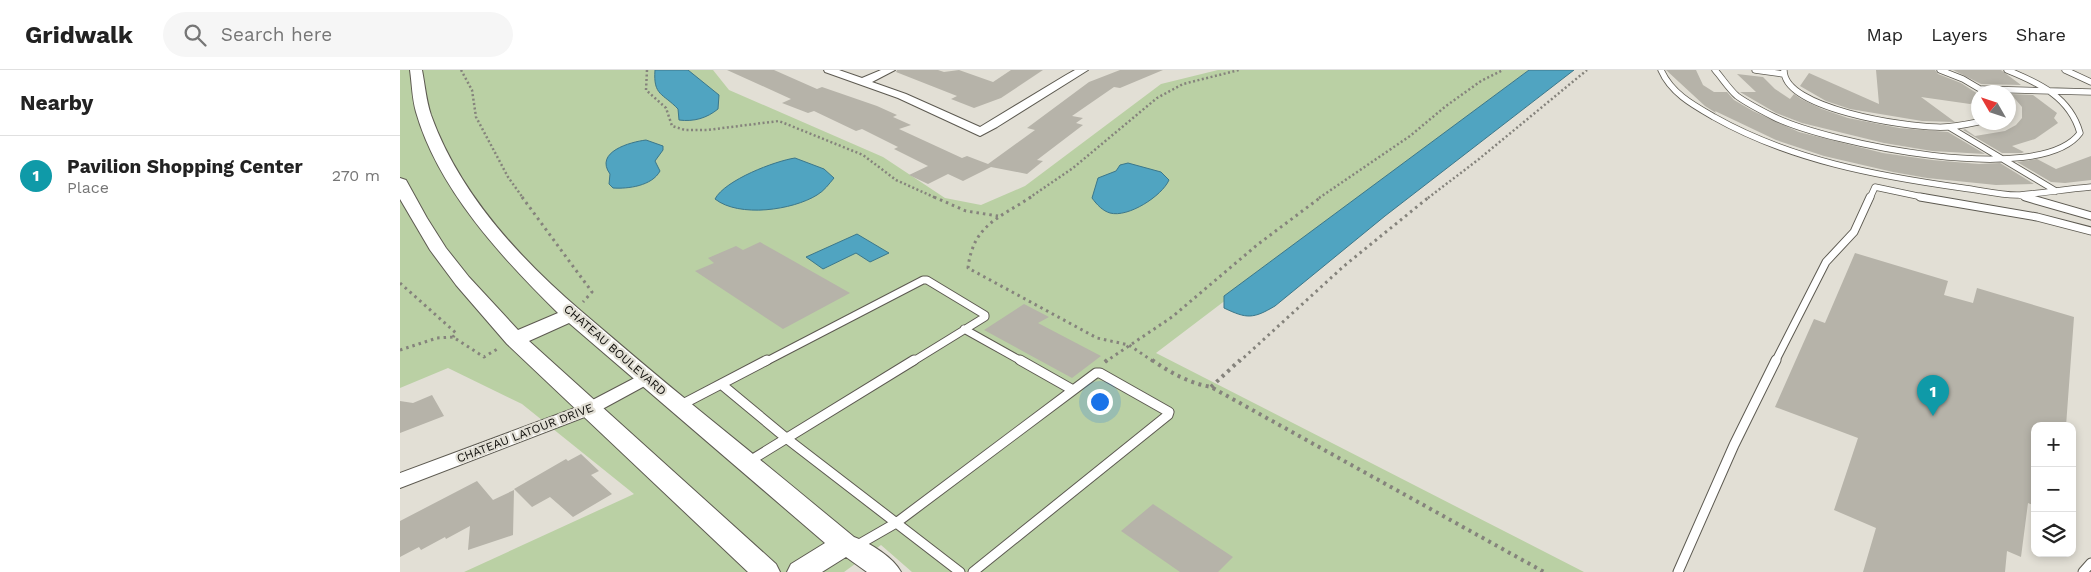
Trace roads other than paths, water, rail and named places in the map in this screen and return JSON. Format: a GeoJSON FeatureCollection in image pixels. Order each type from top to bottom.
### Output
{"type":"FeatureCollection","features":[{"type":"Feature","properties":{"kind":"street","name":"CHATEAU BOULEVARD"},"geometry":{"type":"LineString","coordinates":[[416,70],[424,117],[443,160],[482,222],[516,262],[679,406],[850,546],[887,572]]}},
{"type":"Feature","properties":{"kind":"street"},"geometry":{"type":"LineString","coordinates":[[829,70],[902,96],[980,132],[1002,120],[1056,84],[1083,70]]}},
{"type":"Feature","properties":{"kind":"street"},"geometry":{"type":"LineString","coordinates":[[863,82],[890,70]]}},
{"type":"Feature","properties":{"kind":"street"},"geometry":{"type":"LineString","coordinates":[[400,183],[430,238],[463,282],[514,340],[766,572]]}},
{"type":"Feature","properties":{"kind":"street"},"geometry":{"type":"LineString","coordinates":[[514,340],[573,314]]}},
{"type":"Feature","properties":{"kind":"street","name":"CHATEAU LATOUR DRIVE"},"geometry":{"type":"LineString","coordinates":[[400,481],[589,409],[646,378]]}},
{"type":"Feature","properties":{"kind":"street"},"geometry":{"type":"LineString","coordinates":[[801,572],[825,555],[850,546]]}},
{"type":"Feature","properties":{"kind":"lane"},"geometry":{"type":"LineString","coordinates":[[1661,70],[1664,80],[1672,88],[1707,114],[1758,139],[1848,168],[1889,177],[2019,195],[2090,215]]}},
{"type":"Feature","properties":{"kind":"lane"},"geometry":{"type":"LineString","coordinates":[[1715,70],[1718,78],[1738,96],[1764,111],[1801,127],[1842,140],[1945,158],[2003,159],[2046,154],[2071,144],[2080,133],[2078,120],[2068,106],[2052,91],[2007,70]]}},
{"type":"Feature","properties":{"kind":"lane"},"geometry":{"type":"LineString","coordinates":[[1755,70],[1784,72],[1789,84],[1803,94],[1854,115],[1919,126],[1949,127],[1971,123]]}},
{"type":"Feature","properties":{"kind":"lane"},"geometry":{"type":"LineString","coordinates":[[1940,70],[1973,85]]}},
{"type":"Feature","properties":{"kind":"lane"},"geometry":{"type":"LineString","coordinates":[[2065,70],[2091,82]]}},
{"type":"Feature","properties":{"kind":"lane"},"geometry":{"type":"LineString","coordinates":[[2016,91],[2091,92]]}},
{"type":"Feature","properties":{"kind":"lane"},"geometry":{"type":"LineString","coordinates":[[1949,127],[2056,191]]}},
{"type":"Feature","properties":{"kind":"lane"},"geometry":{"type":"LineString","coordinates":[[1678,572],[1734,445],[1799,314],[1826,262],[1854,232],[1875,187],[1998,209],[2091,231]]}},
{"type":"Feature","properties":{"kind":"lane"},"geometry":{"type":"LineString","coordinates":[[2019,195],[2091,187]]}},
{"type":"Feature","properties":{"kind":"lane"},"geometry":{"type":"LineString","coordinates":[[679,406],[923,280],[927,280],[985,315],[985,317],[747,462]]}},
{"type":"Feature","properties":{"kind":"lane"},"geometry":{"type":"LineString","coordinates":[[964,329],[1073,390]]}},
{"type":"Feature","properties":{"kind":"lane"},"geometry":{"type":"LineString","coordinates":[[850,546],[896,522],[1096,373],[1100,373],[1169,412],[1168,415],[972,572]]}},
{"type":"Feature","properties":{"kind":"lane"},"geometry":{"type":"LineString","coordinates":[[721,384],[786,438],[960,572]]}},
{"type":"Feature","properties":{"kind":"lane"},"geometry":{"type":"LineString","coordinates":[[2083,572],[2091,563]]}},
{"type":"Feature","properties":{"kind":"water"},"geometry":{"type":"Polygon","coordinates":[[[655,70],[688,70],[719,95],[718,109],[700,119],[679,120],[678,109],[657,90],[655,70]]]}},
{"type":"Feature","properties":{"kind":"water"},"geometry":{"type":"Polygon","coordinates":[[[1529,70],[1574,70],[1385,216],[1275,306],[1250,316],[1244,316],[1224,308],[1224,296],[1529,70]]]}},
{"type":"Feature","properties":{"kind":"water"},"geometry":{"type":"Polygon","coordinates":[[[646,140],[663,146],[663,150],[655,161],[660,171],[646,183],[626,188],[613,188],[609,184],[610,174],[606,166],[610,154],[623,146],[646,140]]]}},
{"type":"Feature","properties":{"kind":"water"},"geometry":{"type":"Polygon","coordinates":[[[795,158],[824,169],[834,178],[817,195],[794,205],[781,208],[751,210],[725,205],[715,199],[720,192],[739,178],[775,163],[795,158]]]}},
{"type":"Feature","properties":{"kind":"water"},"geometry":{"type":"Polygon","coordinates":[[[1128,163],[1161,172],[1169,180],[1152,199],[1135,209],[1117,214],[1107,212],[1092,198],[1098,178],[1116,171],[1120,165],[1128,163]]]}},
{"type":"Feature","properties":{"kind":"water"},"geometry":{"type":"Polygon","coordinates":[[[857,234],[889,253],[870,262],[856,253],[823,269],[806,257],[857,234]]]}},
{"type":"Feature","properties":{"kind":"place","name":"Pavilion Shopping Center"},"geometry":{"type":"Point","coordinates":[1933,416]}}]}
